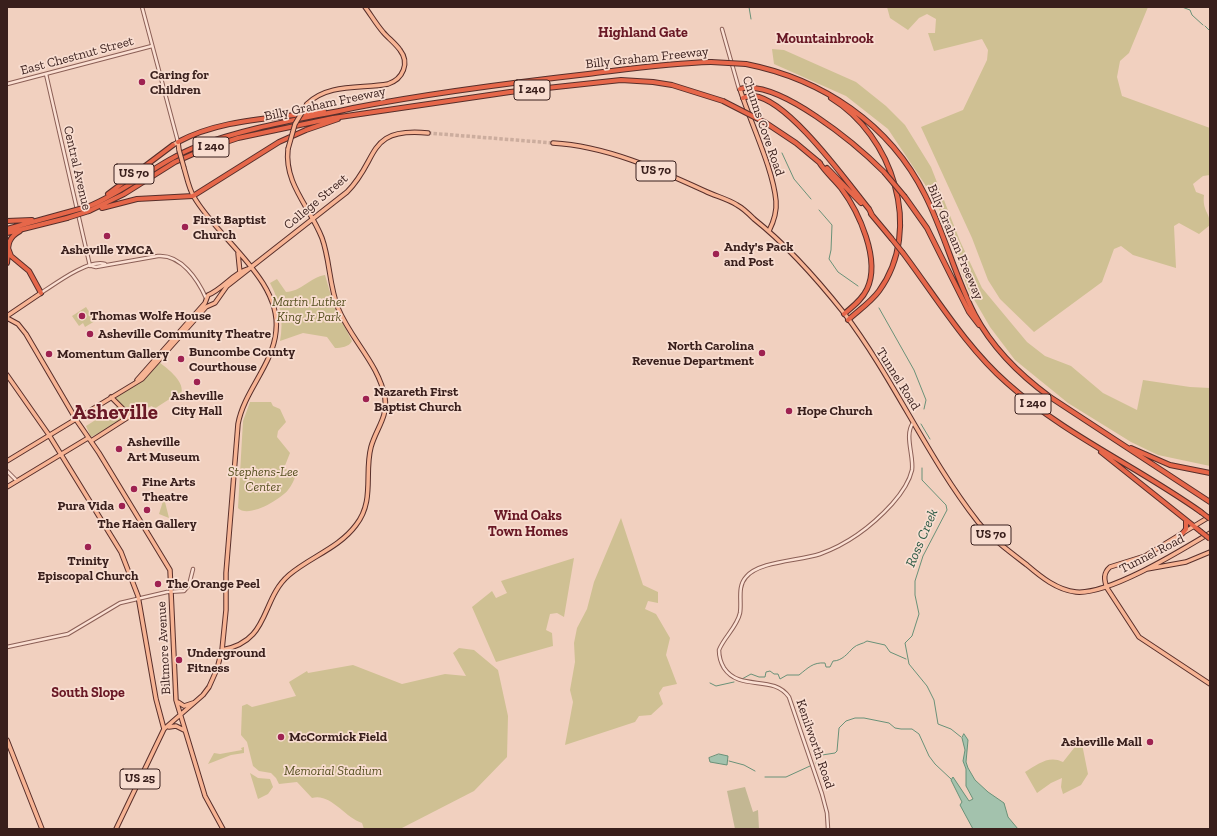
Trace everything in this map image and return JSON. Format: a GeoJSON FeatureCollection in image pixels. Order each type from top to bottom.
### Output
{"type":"FeatureCollection","features":[{"type":"Feature","properties":{"kind":"highway","name":"Billy Graham Freeway"},"geometry":{"type":"LineString","coordinates":[[7,229],[95,204],[179,155],[198,146],[262,127],[372,103],[466,89],[639,67],[711,62],[746,64],[773,70],[814,87],[844,102],[867,120],[904,160],[915,176],[932,208],[964,292],[983,328],[1006,359],[1034,385],[1210,502]]}},
{"type":"Feature","properties":{"kind":"highway","name":"Billy Graham Freeway"},"geometry":{"type":"LineString","coordinates":[[7,233],[92,211],[124,194],[175,162],[200,151],[238,138],[390,109],[475,97],[616,80],[659,83],[704,94],[723,101],[766,123],[796,142],[834,175],[872,215],[903,253],[957,327],[992,369],[1035,406],[1210,518]]}},
{"type":"Feature","properties":{"kind":"highway"},"geometry":{"type":"LineString","coordinates":[[814,87],[843,107],[868,131],[886,161],[897,191],[899,230],[893,262],[880,290],[848,320]]}},
{"type":"Feature","properties":{"kind":"highway"},"geometry":{"type":"LineString","coordinates":[[740,90],[747,88],[766,92],[802,108],[845,136],[884,172],[905,196],[936,244],[968,312],[974,321],[983,328]]}},
{"type":"Feature","properties":{"kind":"highway"},"geometry":{"type":"LineString","coordinates":[[742,98],[753,96],[764,99],[801,127],[869,209],[872,215]]}},
{"type":"Feature","properties":{"kind":"highway"},"geometry":{"type":"LineString","coordinates":[[178,142],[234,123],[372,103]]}},
{"type":"Feature","properties":{"kind":"highway"},"geometry":{"type":"LineString","coordinates":[[193,196],[270,147],[296,134],[340,119]]}},
{"type":"Feature","properties":{"kind":"highway","name":"US 70"},"geometry":{"type":"LineString","coordinates":[[95,204],[173,145]]}},
{"type":"Feature","properties":{"kind":"highway"},"geometry":{"type":"LineString","coordinates":[[819,162],[841,189],[854,210],[865,236],[870,259],[871,275],[867,290],[844,314]]}},
{"type":"Feature","properties":{"kind":"highway","name":"US 70"},"geometry":{"type":"LineString","coordinates":[[92,211],[137,199],[193,196]]}},
{"type":"Feature","properties":{"kind":"highway"},"geometry":{"type":"LineString","coordinates":[[7,221],[38,220]]}},
{"type":"Feature","properties":{"kind":"highway"},"geometry":{"type":"LineString","coordinates":[[7,263],[10,238],[26,228]]}},
{"type":"Feature","properties":{"kind":"highway"},"geometry":{"type":"LineString","coordinates":[[8,248],[11,256],[29,271],[40,293]]}},
{"type":"Feature","properties":{"kind":"highway"},"geometry":{"type":"LineString","coordinates":[[1124,446],[1170,465],[1210,473]]}},
{"type":"Feature","properties":{"kind":"highway"},"geometry":{"type":"LineString","coordinates":[[1097,447],[1210,539]]}},
{"type":"Feature","properties":{"kind":"highway"},"geometry":{"type":"LineString","coordinates":[[1182,534],[1186,529],[1186,520]]}},
{"type":"Feature","properties":{"kind":"main road"},"geometry":{"type":"LineString","coordinates":[[222,650],[237,646],[255,632],[263,622],[277,590],[284,579],[352,531],[362,516],[368,500],[369,456],[373,440],[385,415],[384,394],[378,374],[345,324],[339,310],[330,283],[326,250],[291,181],[288,149],[295,124],[307,104],[316,96],[329,91],[388,84],[396,81],[401,76],[405,63],[402,52],[382,32],[365,7]]}},
{"type":"Feature","properties":{"kind":"main road","name":"Chunns Cove Road"},"geometry":{"type":"LineString","coordinates":[[740,90],[775,195],[775,215],[769,231]]}},
{"type":"Feature","properties":{"kind":"main road","name":"College Street"},"geometry":{"type":"LineString","coordinates":[[210,304],[215,303],[217,298],[227,286],[351,188],[359,178],[372,152],[386,139],[402,132],[428,133]]}},
{"type":"Feature","properties":{"kind":"main road"},"geometry":{"type":"LineString","coordinates":[[178,142],[193,196],[268,291],[273,301],[276,313],[276,332],[272,349],[245,401],[238,424],[222,650],[217,669],[209,687],[196,702],[180,716]]}},
{"type":"Feature","properties":{"kind":"main road","name":"US 70"},"geometry":{"type":"LineString","coordinates":[[173,145],[178,142]]}},
{"type":"Feature","properties":{"kind":"main road","name":"Tunnel Road"},"geometry":{"type":"LineString","coordinates":[[552,143],[602,150],[688,184],[737,205],[769,231],[813,276],[844,314],[913,423],[977,519],[1003,546],[1046,579],[1066,590],[1081,592],[1108,588],[1175,554],[1210,534]]}},
{"type":"Feature","properties":{"kind":"main road"},"geometry":{"type":"LineString","coordinates":[[238,252],[240,273]]}},
{"type":"Feature","properties":{"kind":"main road","name":"College Street"},"geometry":{"type":"LineString","coordinates":[[206,299],[240,273],[251,268]]}},
{"type":"Feature","properties":{"kind":"main road"},"geometry":{"type":"LineString","coordinates":[[7,317],[40,293]]}},
{"type":"Feature","properties":{"kind":"main road"},"geometry":{"type":"LineString","coordinates":[[212,294],[217,298]]}},
{"type":"Feature","properties":{"kind":"main road"},"geometry":{"type":"LineString","coordinates":[[7,462],[137,380],[142,379],[158,358],[189,323],[206,299],[210,304],[189,323]]}},
{"type":"Feature","properties":{"kind":"main road","name":"Biltmore Avenue"},"geometry":{"type":"LineString","coordinates":[[7,317],[18,324],[26,334],[76,419],[99,453],[168,567],[170,572],[176,700],[207,802],[223,829]]}},
{"type":"Feature","properties":{"kind":"main road"},"geometry":{"type":"LineString","coordinates":[[7,375],[49,435],[121,552],[138,599],[156,699],[164,729],[176,726],[184,730]]}},
{"type":"Feature","properties":{"kind":"main road"},"geometry":{"type":"LineString","coordinates":[[7,487],[130,416],[111,397]]}},
{"type":"Feature","properties":{"kind":"main road"},"geometry":{"type":"LineString","coordinates":[[1210,518],[1145,556],[1110,567],[1105,574],[1108,588],[1139,637],[1210,684]]}},
{"type":"Feature","properties":{"kind":"main road"},"geometry":{"type":"LineString","coordinates":[[1144,570],[1186,562],[1210,552]]}},
{"type":"Feature","properties":{"kind":"main road"},"geometry":{"type":"LineString","coordinates":[[176,700],[179,705],[184,706],[196,702]]}},
{"type":"Feature","properties":{"kind":"main road","name":"US 25"},"geometry":{"type":"LineString","coordinates":[[116,829],[164,729],[180,716]]}},
{"type":"Feature","properties":{"kind":"main road"},"geometry":{"type":"LineString","coordinates":[[7,740],[42,829]]}},
{"type":"Feature","properties":{"kind":"street"},"geometry":{"type":"LineString","coordinates":[[142,7],[178,142]]}},
{"type":"Feature","properties":{"kind":"street","name":"Chunns Cove Road"},"geometry":{"type":"LineString","coordinates":[[722,29],[740,90]]}},
{"type":"Feature","properties":{"kind":"street","name":"East Chestnut Street"},"geometry":{"type":"LineString","coordinates":[[7,84],[152,46]]}},
{"type":"Feature","properties":{"kind":"street","name":"Central Avenue"},"geometry":{"type":"LineString","coordinates":[[46,74],[91,266]]}},
{"type":"Feature","properties":{"kind":"street"},"geometry":{"type":"LineString","coordinates":[[40,293],[75,271],[91,266],[96,267],[105,264],[163,256],[172,257],[179,260],[204,291],[206,299]]}},
{"type":"Feature","properties":{"kind":"street"},"geometry":{"type":"LineString","coordinates":[[204,291],[212,294]]}},
{"type":"Feature","properties":{"kind":"street","name":"Kenilworth Road"},"geometry":{"type":"LineString","coordinates":[[828,829],[827,813],[822,794],[789,697],[776,686],[740,681],[734,678],[723,665],[719,650],[740,614],[741,585],[750,572],[771,565],[821,554],[849,541],[877,519],[892,504],[906,485],[912,471],[909,429],[913,423]]}},
{"type":"Feature","properties":{"kind":"street"},"geometry":{"type":"LineString","coordinates":[[7,471],[17,481]]}},
{"type":"Feature","properties":{"kind":"street"},"geometry":{"type":"LineString","coordinates":[[7,647],[68,634],[120,603],[180,592],[187,588],[193,568]]}},
{"type":"Feature","properties":{"kind":"green space"},"geometry":{"type":"Polygon","coordinates":[[[887,7],[1148,7],[1129,53],[1120,61],[1117,77],[1122,96],[1210,128],[1210,175],[1203,176],[1193,184],[1196,192],[1204,195],[1204,205],[1209,217],[1210,225],[1199,234],[1179,223],[1174,226],[1176,268],[1133,255],[1121,246],[1114,249],[1102,282],[1034,332],[1000,299],[988,280],[972,238],[921,127],[963,110],[987,60],[988,50],[982,39],[934,51],[928,33],[935,33],[936,19],[927,14],[919,18],[908,30],[890,18],[887,7]]]}},
{"type":"Feature","properties":{"kind":"green space"},"geometry":{"type":"Polygon","coordinates":[[[772,49],[784,50],[856,82],[886,106],[905,125],[931,167],[960,241],[982,288],[1027,342],[1045,356],[1071,366],[1103,393],[1137,410],[1143,380],[1190,387],[1210,388],[1210,466],[1158,455],[1131,442],[1068,403],[1015,360],[990,327],[968,289],[936,201],[888,129],[846,96],[774,64],[772,49]]]}},
{"type":"Feature","properties":{"kind":"green space","name":"Martin Luther King Jr Park"},"geometry":{"type":"Polygon","coordinates":[[[325,275],[334,306],[352,341],[351,343],[345,347],[335,348],[327,337],[303,333],[280,341],[282,326],[279,304],[270,283],[277,279],[286,292],[296,290],[315,278],[325,275]]]}},
{"type":"Feature","properties":{"kind":"green space"},"geometry":{"type":"Polygon","coordinates":[[[86,307],[95,321],[85,327],[83,323],[79,326],[72,316],[86,307]]]}},
{"type":"Feature","properties":{"kind":"green space"},"geometry":{"type":"Polygon","coordinates":[[[159,362],[179,381],[182,390],[181,395],[168,400],[154,409],[152,406],[126,416],[112,426],[91,437],[86,426],[121,404],[114,397],[143,379],[159,362]]]}},
{"type":"Feature","properties":{"kind":"green space","name":"Stephens-Lee Center"},"geometry":{"type":"Polygon","coordinates":[[[250,402],[271,402],[273,406],[280,409],[286,422],[278,431],[277,437],[290,453],[284,468],[296,475],[293,482],[284,494],[272,503],[256,510],[243,511],[238,508],[243,421],[250,402]]]}},
{"type":"Feature","properties":{"kind":"green space"},"geometry":{"type":"Polygon","coordinates":[[[164,498],[169,518],[159,514],[164,498]]]}},
{"type":"Feature","properties":{"kind":"green space"},"geometry":{"type":"Polygon","coordinates":[[[621,518],[643,585],[658,592],[658,603],[648,601],[645,609],[656,614],[670,638],[666,655],[677,684],[663,687],[659,693],[663,704],[651,715],[639,716],[635,722],[565,745],[573,702],[570,690],[575,662],[574,643],[577,628],[587,609],[594,582],[621,518]]]}},
{"type":"Feature","properties":{"kind":"green space"},"geometry":{"type":"Polygon","coordinates":[[[574,558],[564,617],[557,613],[550,614],[546,630],[552,633],[553,646],[496,662],[472,607],[492,591],[496,598],[507,593],[501,581],[574,558]]]}},
{"type":"Feature","properties":{"kind":"green space","name":"Memorial Stadium"},"geometry":{"type":"Polygon","coordinates":[[[459,648],[474,650],[498,670],[508,716],[507,757],[474,791],[400,829],[364,829],[362,823],[332,802],[319,797],[312,798],[297,782],[279,784],[271,773],[259,771],[253,766],[247,742],[241,735],[242,706],[247,704],[252,707],[296,696],[289,682],[307,671],[308,673],[353,665],[402,684],[445,674],[466,676],[453,653],[459,648]]]}},
{"type":"Feature","properties":{"kind":"green space"},"geometry":{"type":"Polygon","coordinates":[[[1078,743],[1082,744],[1088,774],[1081,785],[1063,794],[1061,787],[1062,778],[1051,783],[1037,793],[1025,772],[1044,761],[1053,759],[1063,762],[1078,743]]]}},
{"type":"Feature","properties":{"kind":"green space"},"geometry":{"type":"Polygon","coordinates":[[[244,747],[244,753],[231,755],[208,764],[214,753],[220,754],[242,750],[241,748],[244,747]]]}},
{"type":"Feature","properties":{"kind":"green space"},"geometry":{"type":"Polygon","coordinates":[[[250,773],[258,778],[270,779],[273,787],[268,794],[258,799],[250,773]]]}},
{"type":"Feature","properties":{"kind":"shaded area"},"geometry":{"type":"Polygon","coordinates":[[[964,734],[968,740],[966,762],[968,768],[975,780],[988,792],[1004,803],[1008,817],[1018,829],[973,829],[960,805],[962,802],[951,780],[953,777],[969,801],[973,799],[966,786],[966,769],[963,761],[965,750],[962,738],[964,734]]]}},
{"type":"Feature","properties":{"kind":"shaded area"},"geometry":{"type":"Polygon","coordinates":[[[719,754],[728,756],[727,765],[710,762],[709,758],[719,754]]]}},
{"type":"Feature","properties":{"kind":"shaded area"},"geometry":{"type":"Polygon","coordinates":[[[745,787],[753,812],[758,810],[759,829],[735,829],[727,791],[745,787]]]}},
{"type":"Feature","properties":{"kind":"waterway","name":"Ross Creek"},"geometry":{"type":"LineString","coordinates":[[749,7],[751,19]]}},
{"type":"Feature","properties":{"kind":"waterway"},"geometry":{"type":"LineString","coordinates":[[1182,7],[1190,10],[1192,15],[1203,25]]}},
{"type":"Feature","properties":{"kind":"waterway"},"geometry":{"type":"LineString","coordinates":[[1205,26],[1210,31]]}},
{"type":"Feature","properties":{"kind":"waterway","name":"Ross Creek"},"geometry":{"type":"LineString","coordinates":[[782,153],[794,179],[811,199]]}},
{"type":"Feature","properties":{"kind":"waterway","name":"Ross Creek"},"geometry":{"type":"LineString","coordinates":[[819,210],[832,225],[831,250],[829,259],[838,272],[858,286]]}},
{"type":"Feature","properties":{"kind":"waterway","name":"Ross Creek"},"geometry":{"type":"LineString","coordinates":[[879,308],[914,370],[926,400],[924,409]]}},
{"type":"Feature","properties":{"kind":"waterway","name":"Ross Creek"},"geometry":{"type":"LineString","coordinates":[[921,424],[930,439]]}},
{"type":"Feature","properties":{"kind":"waterway","name":"Ross Creek"},"geometry":{"type":"LineString","coordinates":[[922,468],[922,480],[946,505],[947,510],[923,556],[915,581],[915,595],[919,614],[912,636],[905,643],[909,664],[927,686],[934,700],[938,724],[951,729],[961,737]]}},
{"type":"Feature","properties":{"kind":"waterway"},"geometry":{"type":"LineString","coordinates":[[742,679],[751,674],[759,677],[765,677],[766,672],[770,671],[774,674],[778,674],[780,679],[787,675],[799,675],[817,663],[825,663],[826,667],[830,667],[833,661],[842,658],[855,647],[867,641],[885,645],[890,652],[906,659]]}},
{"type":"Feature","properties":{"kind":"waterway"},"geometry":{"type":"LineString","coordinates":[[710,683],[716,686],[734,682]]}},
{"type":"Feature","properties":{"kind":"waterway"},"geometry":{"type":"LineString","coordinates":[[816,763],[822,755],[835,753],[837,751],[839,728],[846,721],[855,718],[864,718],[889,723],[895,728],[912,729],[919,734],[929,756],[935,764],[951,779]]}},
{"type":"Feature","properties":{"kind":"waterway"},"geometry":{"type":"LineString","coordinates":[[729,761],[744,765],[755,771]]}},
{"type":"Feature","properties":{"kind":"waterway"},"geometry":{"type":"LineString","coordinates":[[765,777],[786,777],[810,766]]}},
{"type":"Feature","properties":{"kind":"tunnel"},"geometry":{"type":"LineString","coordinates":[[428,133],[553,143]]}},
{"type":"Feature","properties":{"kind":"place","name":"Caring for Children"},"geometry":{"type":"Point","coordinates":[142,82]}},
{"type":"Feature","properties":{"kind":"place","name":"First Baptist Church"},"geometry":{"type":"Point","coordinates":[185,227]}},
{"type":"Feature","properties":{"kind":"place","name":"Asheville YMCA"},"geometry":{"type":"Point","coordinates":[107,236]}},
{"type":"Feature","properties":{"kind":"place","name":"Andy's Pack and Post"},"geometry":{"type":"Point","coordinates":[716,254]}},
{"type":"Feature","properties":{"kind":"place","name":"Thomas Wolfe House"},"geometry":{"type":"Point","coordinates":[82,316]}},
{"type":"Feature","properties":{"kind":"place","name":"Asheville Community Theatre"},"geometry":{"type":"Point","coordinates":[90,334]}},
{"type":"Feature","properties":{"kind":"place","name":"North Carolina Revenue Department"},"geometry":{"type":"Point","coordinates":[762,353]}},
{"type":"Feature","properties":{"kind":"place","name":"Momentum Gallery"},"geometry":{"type":"Point","coordinates":[49,354]}},
{"type":"Feature","properties":{"kind":"place","name":"Buncombe County Courthouse"},"geometry":{"type":"Point","coordinates":[181,359]}},
{"type":"Feature","properties":{"kind":"place","name":"Asheville City Hall"},"geometry":{"type":"Point","coordinates":[197,382]}},
{"type":"Feature","properties":{"kind":"place","name":"Nazareth First Baptist Church"},"geometry":{"type":"Point","coordinates":[366,399]}},
{"type":"Feature","properties":{"kind":"place","name":"Hope Church"},"geometry":{"type":"Point","coordinates":[789,411]}},
{"type":"Feature","properties":{"kind":"place","name":"Asheville Art Museum"},"geometry":{"type":"Point","coordinates":[119,449]}},
{"type":"Feature","properties":{"kind":"place","name":"Fine Arts Theatre"},"geometry":{"type":"Point","coordinates":[134,489]}},
{"type":"Feature","properties":{"kind":"place","name":"Pura Vida"},"geometry":{"type":"Point","coordinates":[122,506]}},
{"type":"Feature","properties":{"kind":"place","name":"The Haen Gallery"},"geometry":{"type":"Point","coordinates":[147,510]}},
{"type":"Feature","properties":{"kind":"place","name":"Trinity Episcopal Church"},"geometry":{"type":"Point","coordinates":[88,547]}},
{"type":"Feature","properties":{"kind":"place","name":"The Orange Peel"},"geometry":{"type":"Point","coordinates":[158,584]}},
{"type":"Feature","properties":{"kind":"place","name":"Underground Fitness"},"geometry":{"type":"Point","coordinates":[179,660]}},
{"type":"Feature","properties":{"kind":"place","name":"McCormick Field"},"geometry":{"type":"Point","coordinates":[281,737]}},
{"type":"Feature","properties":{"kind":"place","name":"Asheville Mall"},"geometry":{"type":"Point","coordinates":[1150,742]}},
{"type":"Feature","properties":{"kind":"district","name":"Highland Gate"},"geometry":{"type":"Point","coordinates":[643,33]}},
{"type":"Feature","properties":{"kind":"district","name":"Mountainbrook"},"geometry":{"type":"Point","coordinates":[825,39]}},
{"type":"Feature","properties":{"kind":"district","name":"Asheville"},"geometry":{"type":"Point","coordinates":[115,413]}},
{"type":"Feature","properties":{"kind":"district","name":"Wind Oaks Town Homes"},"geometry":{"type":"Point","coordinates":[528,524]}},
{"type":"Feature","properties":{"kind":"district","name":"South Slope"},"geometry":{"type":"Point","coordinates":[88,693]}}]}
